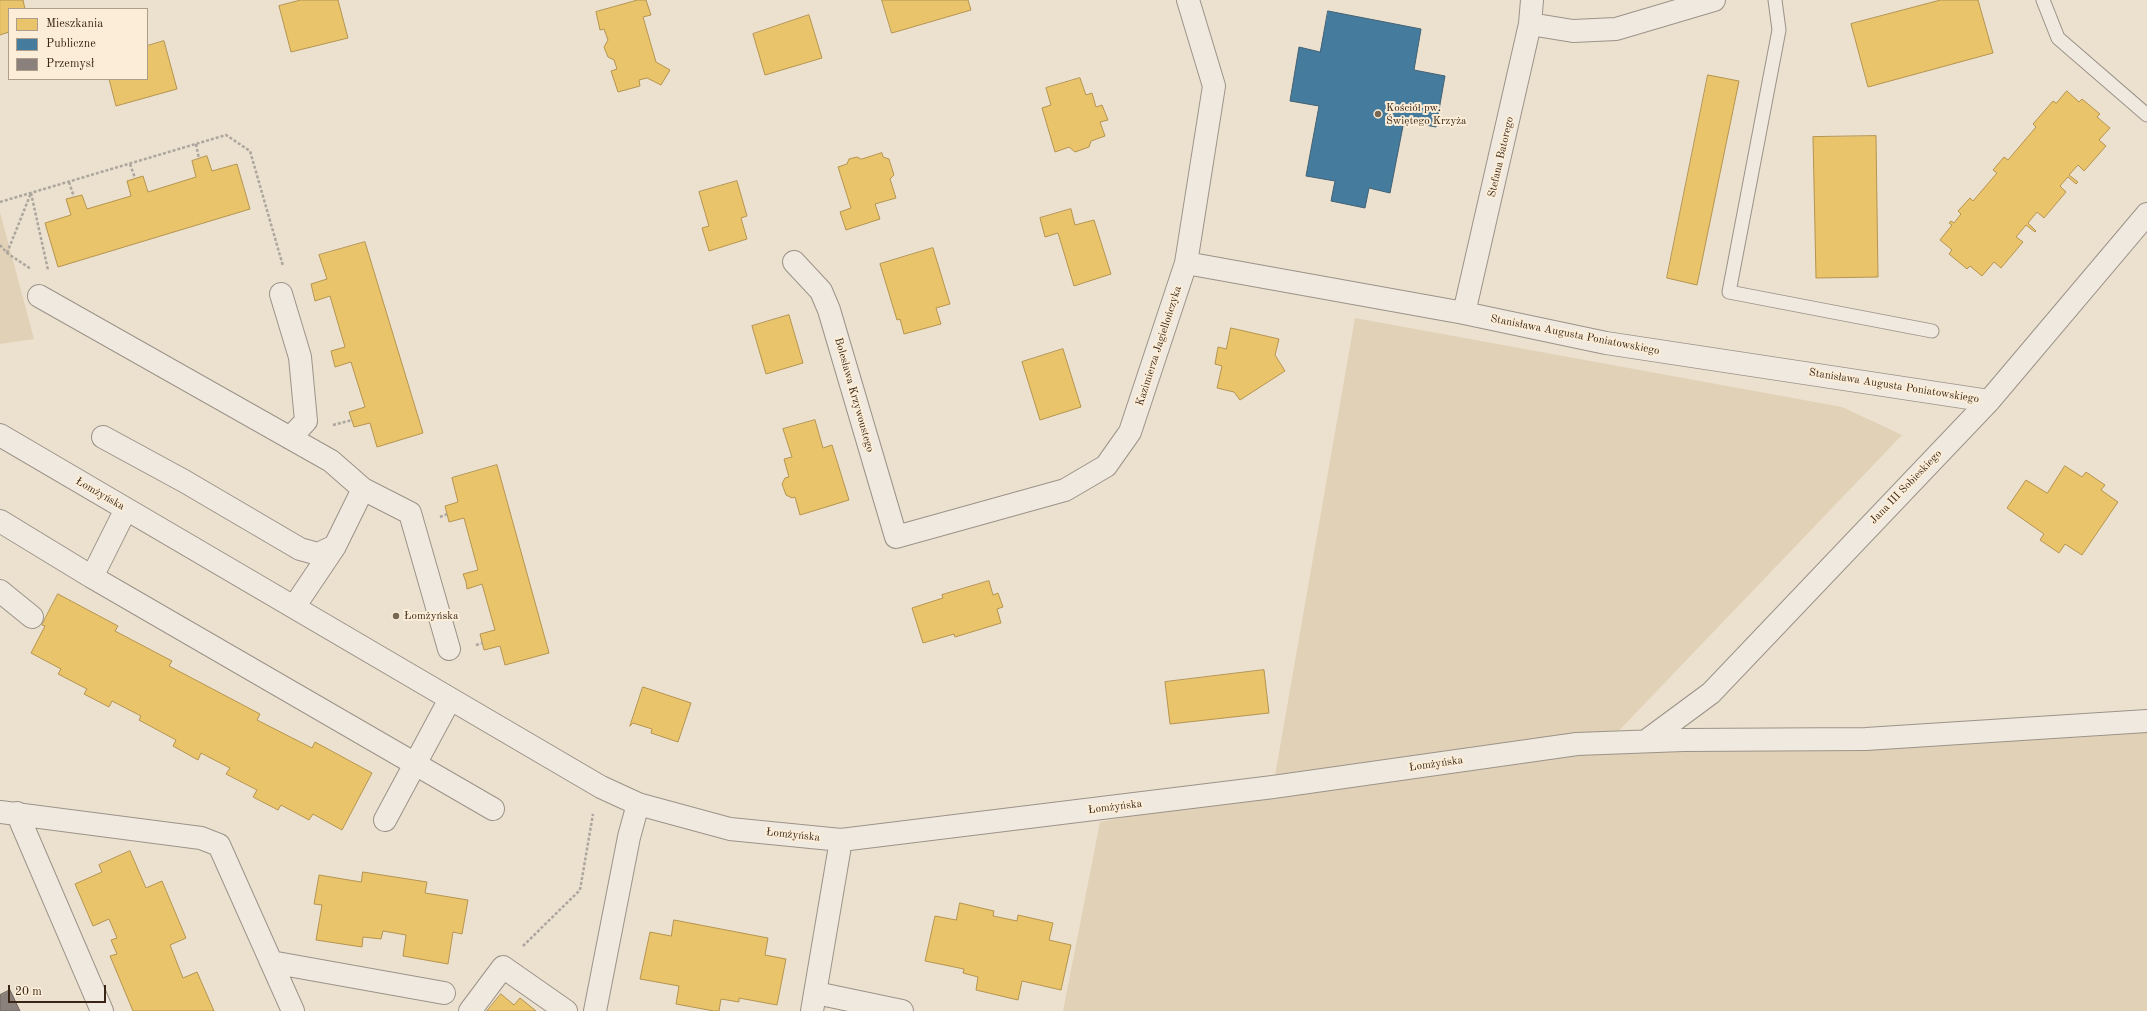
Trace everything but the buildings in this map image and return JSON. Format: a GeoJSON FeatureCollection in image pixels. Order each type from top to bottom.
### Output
{"type":"FeatureCollection","features":[{"type":"Feature","properties":{"kind":"street","name":"Kazimierza Jagiellończyka"},"geometry":{"type":"LineString","coordinates":[[896,537],[1065,490],[1106,466],[1130,432],[1186,263],[1214,86],[1188,0]]}},
{"type":"Feature","properties":{"kind":"street","name":"Stefana Batorego"},"geometry":{"type":"LineString","coordinates":[[1464,314],[1530,24],[1532,0]]}},
{"type":"Feature","properties":{"kind":"street"},"geometry":{"type":"LineString","coordinates":[[1530,24],[1573,31],[1616,30],[1714,0]]}},
{"type":"Feature","properties":{"kind":"street","name":"Jana III Sobieskiego"},"geometry":{"type":"LineString","coordinates":[[1646,741],[1711,693],[1989,401],[2147,214]]}},
{"type":"Feature","properties":{"kind":"street","name":"Bolesława Krzywoustego"},"geometry":{"type":"LineString","coordinates":[[794,262],[821,291],[829,310],[896,537]]}},
{"type":"Feature","properties":{"kind":"street","name":"Stanisława Augusta Poniatowskiego"},"geometry":{"type":"LineString","coordinates":[[1186,263],[1464,314],[1606,343],[1989,401]]}},
{"type":"Feature","properties":{"kind":"street"},"geometry":{"type":"LineString","coordinates":[[281,294],[300,357],[306,421],[290,438]]}},
{"type":"Feature","properties":{"kind":"street"},"geometry":{"type":"LineString","coordinates":[[39,296],[331,461],[363,489],[410,513],[449,649]]}},
{"type":"Feature","properties":{"kind":"street","name":"Łomżyńska"},"geometry":{"type":"LineString","coordinates":[[0,435],[601,787],[638,804],[730,829],[841,840],[1273,787],[1577,744],[1683,740],[1866,739],[2147,721]]}},
{"type":"Feature","properties":{"kind":"street"},"geometry":{"type":"LineString","coordinates":[[103,437],[184,481],[300,549],[318,554],[335,546]]}},
{"type":"Feature","properties":{"kind":"street"},"geometry":{"type":"LineString","coordinates":[[294,607],[335,546],[363,489]]}},
{"type":"Feature","properties":{"kind":"street"},"geometry":{"type":"LineString","coordinates":[[92,577],[126,509]]}},
{"type":"Feature","properties":{"kind":"street"},"geometry":{"type":"LineString","coordinates":[[1,525],[493,809]]}},
{"type":"Feature","properties":{"kind":"street"},"geometry":{"type":"LineString","coordinates":[[0,591],[32,617]]}},
{"type":"Feature","properties":{"kind":"street"},"geometry":{"type":"LineString","coordinates":[[385,820],[450,699]]}},
{"type":"Feature","properties":{"kind":"street"},"geometry":{"type":"LineString","coordinates":[[595,1011],[629,837],[638,804]]}},
{"type":"Feature","properties":{"kind":"street"},"geometry":{"type":"LineString","coordinates":[[9,813],[201,838],[219,845],[294,1011]]}},
{"type":"Feature","properties":{"kind":"street"},"geometry":{"type":"LineString","coordinates":[[9,813],[102,1011]]}},
{"type":"Feature","properties":{"kind":"street"},"geometry":{"type":"LineString","coordinates":[[841,840],[814,1002],[902,1011]]}},
{"type":"Feature","properties":{"kind":"street"},"geometry":{"type":"LineString","coordinates":[[271,962],[444,993]]}},
{"type":"Feature","properties":{"kind":"street"},"geometry":{"type":"LineString","coordinates":[[470,1011],[503,967],[566,1011]]}},
{"type":"Feature","properties":{"kind":"lane"},"geometry":{"type":"LineString","coordinates":[[1775,0],[1779,30],[1729,292],[1932,331]]}},
{"type":"Feature","properties":{"kind":"lane"},"geometry":{"type":"LineString","coordinates":[[2042,0],[2058,38],[2147,115]]}},
{"type":"Feature","properties":{"kind":"path"},"geometry":{"type":"LineString","coordinates":[[196,144],[199,159]]}},
{"type":"Feature","properties":{"kind":"path"},"geometry":{"type":"LineString","coordinates":[[130,163],[134,178]]}},
{"type":"Feature","properties":{"kind":"path"},"geometry":{"type":"LineString","coordinates":[[69,182],[74,197]]}},
{"type":"Feature","properties":{"kind":"path"},"geometry":{"type":"LineString","coordinates":[[0,202],[31,193],[7,253]]}},
{"type":"Feature","properties":{"kind":"path"},"geometry":{"type":"LineString","coordinates":[[0,245],[7,253],[32,270]]}},
{"type":"Feature","properties":{"kind":"path"},"geometry":{"type":"LineString","coordinates":[[329,426],[352,420]]}},
{"type":"Feature","properties":{"kind":"path"},"geometry":{"type":"LineString","coordinates":[[503,967],[580,890],[594,810]]}},
{"type":"Feature","properties":{"kind":"shaded area"},"geometry":{"type":"Polygon","coordinates":[[[0,212],[34,339],[0,344],[0,212]]]}},
{"type":"Feature","properties":{"kind":"shaded area"},"geometry":{"type":"Polygon","coordinates":[[[1355,318],[1842,407],[1902,435],[1608,742],[2147,721],[2147,1011],[1063,1011],[1100,822],[1273,787],[1355,318]]]}},
{"type":"Feature","properties":{"kind":"place","name":"Kościół pw. Świętego Krzyża"},"geometry":{"type":"Point","coordinates":[1378,114]}},
{"type":"Feature","properties":{"kind":"place","name":"Łomżyńska"},"geometry":{"type":"Point","coordinates":[396,616]}}]}
